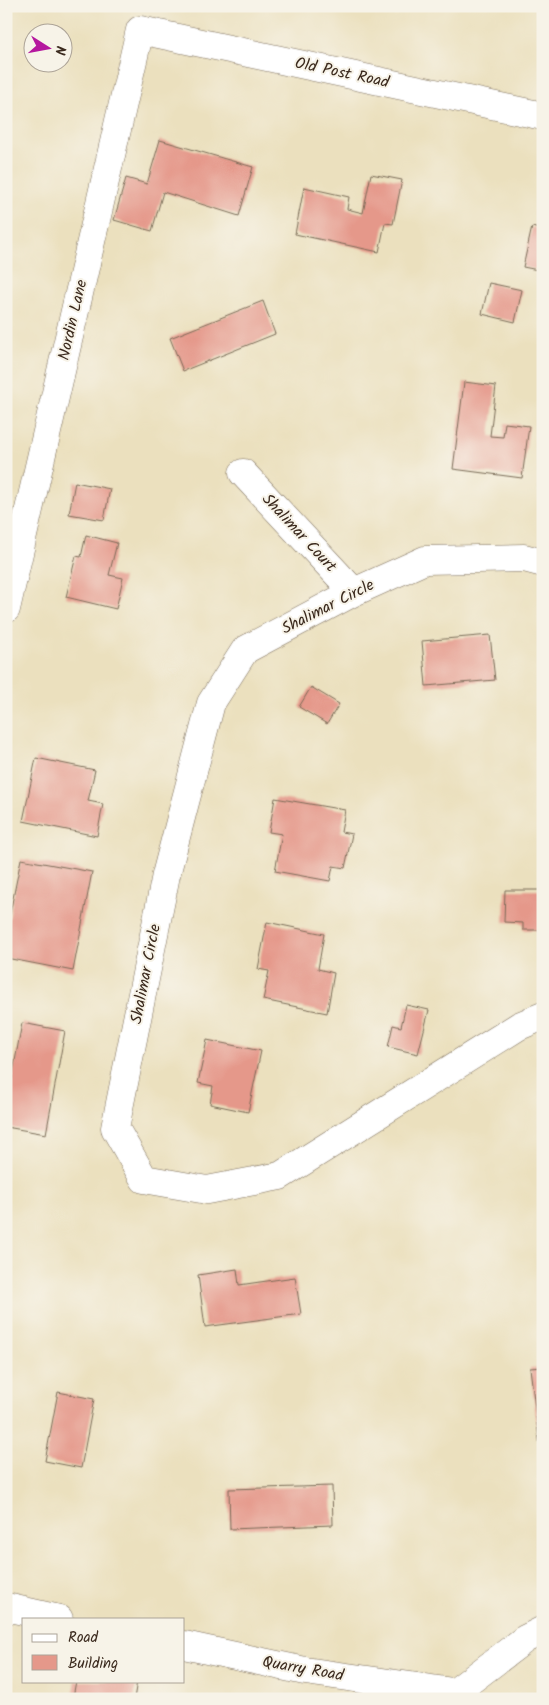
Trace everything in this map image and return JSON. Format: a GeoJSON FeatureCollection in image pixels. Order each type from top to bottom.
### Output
{"type":"FeatureCollection","features":[{"type":"Feature","properties":{"kind":"street","name":"Old Post Road"},"geometry":{"type":"LineString","coordinates":[[140,30],[543,116]]}},
{"type":"Feature","properties":{"kind":"street","name":"Nordin Lane"},"geometry":{"type":"LineString","coordinates":[[6,609],[140,30]]}},
{"type":"Feature","properties":{"kind":"street","name":"Shalimar Court"},"geometry":{"type":"LineString","coordinates":[[243,473],[354,592]]}},
{"type":"Feature","properties":{"kind":"street","name":"Shalimar Circle"},"geometry":{"type":"LineString","coordinates":[[543,563],[524,558],[425,560],[354,592],[245,650],[211,702],[166,875],[115,1128],[144,1179],[207,1190],[280,1176],[519,1026],[543,1016]]}},
{"type":"Feature","properties":{"kind":"street"},"geometry":{"type":"LineString","coordinates":[[6,1608],[55,1618]]}},
{"type":"Feature","properties":{"kind":"street"},"geometry":{"type":"LineString","coordinates":[[449,1696],[525,1639],[543,1630]]}},
{"type":"Feature","properties":{"kind":"street","name":"Quarry Road"},"geometry":{"type":"LineString","coordinates":[[185,1645],[305,1671],[449,1696]]}},
{"type":"Feature","properties":{"kind":"building"},"geometry":{"type":"Polygon","coordinates":[[[160,140],[253,167],[239,216],[163,192],[152,231],[114,220],[126,178],[147,184],[160,140]]]}},
{"type":"Feature","properties":{"kind":"building"},"geometry":{"type":"Polygon","coordinates":[[[371,174],[402,180],[393,224],[385,223],[379,252],[295,234],[304,187],[349,197],[347,209],[363,213],[371,174]]]}},
{"type":"Feature","properties":{"kind":"building"},"geometry":{"type":"Polygon","coordinates":[[[532,227],[543,230],[543,271],[523,267],[532,227]]]}},
{"type":"Feature","properties":{"kind":"building"},"geometry":{"type":"Polygon","coordinates":[[[489,283],[522,290],[515,322],[482,314],[489,283]]]}},
{"type":"Feature","properties":{"kind":"building"},"geometry":{"type":"Polygon","coordinates":[[[263,301],[275,334],[183,371],[170,338],[263,301]]]}},
{"type":"Feature","properties":{"kind":"building"},"geometry":{"type":"Polygon","coordinates":[[[464,382],[496,386],[490,436],[503,437],[505,423],[529,426],[522,478],[453,469],[464,382]]]}},
{"type":"Feature","properties":{"kind":"building"},"geometry":{"type":"Polygon","coordinates":[[[75,482],[110,489],[104,520],[69,514],[75,482]]]}},
{"type":"Feature","properties":{"kind":"building"},"geometry":{"type":"Polygon","coordinates":[[[86,535],[117,543],[109,575],[123,578],[116,609],[66,597],[76,556],[81,557],[86,535]]]}},
{"type":"Feature","properties":{"kind":"building"},"geometry":{"type":"Polygon","coordinates":[[[490,635],[495,680],[426,686],[422,641],[490,635]]]}},
{"type":"Feature","properties":{"kind":"building"},"geometry":{"type":"Polygon","coordinates":[[[311,687],[339,704],[327,724],[299,707],[311,687]]]}},
{"type":"Feature","properties":{"kind":"building"},"geometry":{"type":"Polygon","coordinates":[[[36,758],[95,770],[88,801],[103,804],[97,836],[23,821],[36,758]]]}},
{"type":"Feature","properties":{"kind":"building"},"geometry":{"type":"Polygon","coordinates":[[[275,798],[345,810],[341,832],[352,834],[345,868],[333,866],[330,881],[275,871],[282,834],[269,832],[275,798]]]}},
{"type":"Feature","properties":{"kind":"building"},"geometry":{"type":"Polygon","coordinates":[[[21,859],[92,872],[73,971],[6,958],[6,933],[21,859]]]}},
{"type":"Feature","properties":{"kind":"building"},"geometry":{"type":"Polygon","coordinates":[[[505,890],[543,890],[543,930],[523,930],[523,923],[504,922],[505,890]]]}},
{"type":"Feature","properties":{"kind":"building"},"geometry":{"type":"Polygon","coordinates":[[[267,922],[324,934],[318,969],[334,973],[327,1013],[263,1000],[269,971],[258,969],[267,922]]]}},
{"type":"Feature","properties":{"kind":"building"},"geometry":{"type":"Polygon","coordinates":[[[406,1005],[429,1010],[418,1054],[388,1047],[393,1025],[401,1027],[406,1005]]]}},
{"type":"Feature","properties":{"kind":"building"},"geometry":{"type":"Polygon","coordinates":[[[22,1023],[65,1031],[46,1134],[6,1127],[6,1110],[22,1023]]]}},
{"type":"Feature","properties":{"kind":"building"},"geometry":{"type":"Polygon","coordinates":[[[207,1040],[261,1051],[248,1112],[210,1104],[213,1086],[198,1083],[207,1040]]]}},
{"type":"Feature","properties":{"kind":"building"},"geometry":{"type":"Polygon","coordinates":[[[237,1269],[239,1285],[295,1277],[301,1314],[205,1327],[198,1275],[237,1269]]]}},
{"type":"Feature","properties":{"kind":"building"},"geometry":{"type":"Polygon","coordinates":[[[543,1367],[543,1464],[542,1464],[530,1368],[543,1367]]]}},
{"type":"Feature","properties":{"kind":"building"},"geometry":{"type":"Polygon","coordinates":[[[58,1392],[94,1399],[81,1468],[45,1461],[58,1392]]]}},
{"type":"Feature","properties":{"kind":"building"},"geometry":{"type":"Polygon","coordinates":[[[332,1486],[333,1525],[230,1529],[229,1489],[332,1486]]]}},
{"type":"Feature","properties":{"kind":"building"},"geometry":{"type":"Polygon","coordinates":[[[76,1682],[137,1682],[134,1699],[73,1697],[76,1682]]]}}]}
